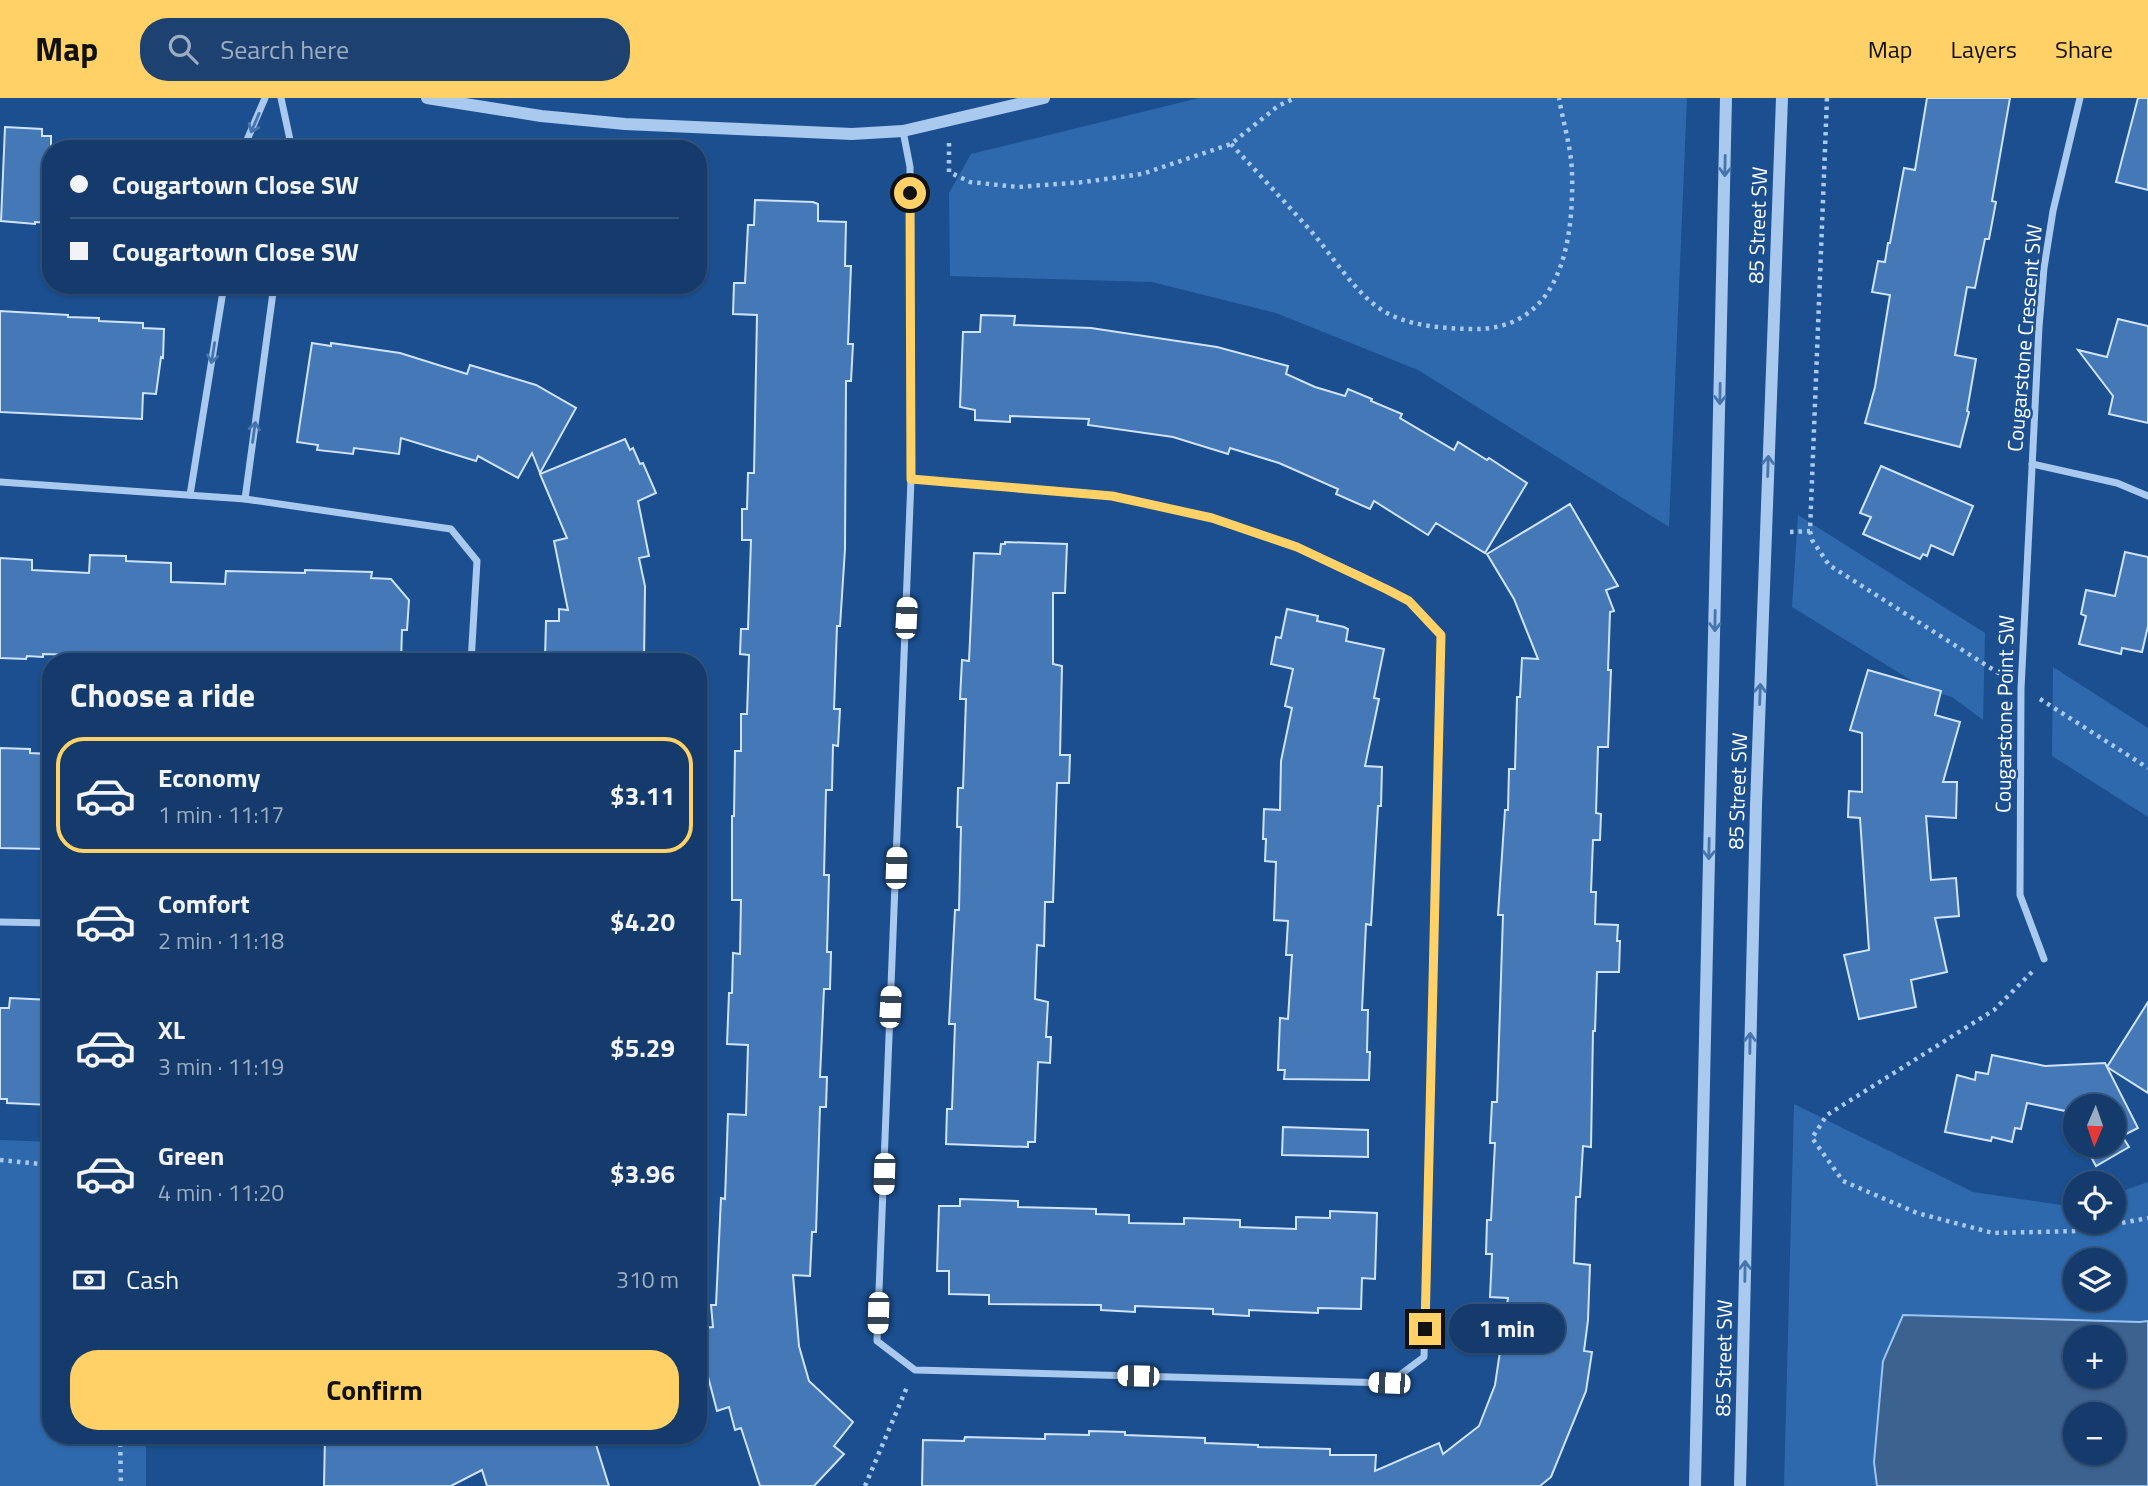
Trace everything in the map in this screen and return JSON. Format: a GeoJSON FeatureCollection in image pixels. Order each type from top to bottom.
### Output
{"type":"FeatureCollection","features":[{"type":"Feature","properties":{"kind":"street"},"geometry":{"type":"LineString","coordinates":[[247,140],[265,98]]}},
{"type":"Feature","properties":{"kind":"street"},"geometry":{"type":"LineString","coordinates":[[281,98],[290,140]]}},
{"type":"Feature","properties":{"kind":"street"},"geometry":{"type":"LineString","coordinates":[[427,98],[541,116],[625,124],[852,134],[904,131],[1044,98]]}},
{"type":"Feature","properties":{"kind":"street","name":"85 Street SW"},"geometry":{"type":"LineString","coordinates":[[1695,1486],[1726,98]]}},
{"type":"Feature","properties":{"kind":"street","name":"85 Street SW"},"geometry":{"type":"LineString","coordinates":[[1740,1486],[1756,806],[1782,98]]}},
{"type":"Feature","properties":{"kind":"street","name":"Cougarstone Crescent SW"},"geometry":{"type":"LineString","coordinates":[[2080,98],[2053,211],[2044,268],[2032,464],[2117,483],[2148,496]]}},
{"type":"Feature","properties":{"kind":"street"},"geometry":{"type":"LineString","coordinates":[[904,131],[910,167],[911,479],[877,1340],[915,1370],[1389,1383],[1424,1357],[1441,635],[1409,601],[1374,583],[1297,547],[1212,518],[1112,496],[911,479]]}},
{"type":"Feature","properties":{"kind":"street"},"geometry":{"type":"LineString","coordinates":[[190,495],[223,294]]}},
{"type":"Feature","properties":{"kind":"street"},"geometry":{"type":"LineString","coordinates":[[245,499],[273,294]]}},
{"type":"Feature","properties":{"kind":"street","name":"Cougarstone Point SW"},"geometry":{"type":"LineString","coordinates":[[2032,464],[2021,689],[2020,895],[2044,960]]}},
{"type":"Feature","properties":{"kind":"street"},"geometry":{"type":"LineString","coordinates":[[0,482],[245,499],[451,528],[477,561],[472,653]]}},
{"type":"Feature","properties":{"kind":"street"},"geometry":{"type":"LineString","coordinates":[[0,922],[42,923]]}},
{"type":"Feature","properties":{"kind":"path"},"geometry":{"type":"LineString","coordinates":[[949,172],[970,182],[1018,187],[1142,174],[1231,144],[1278,106],[1295,98]]}},
{"type":"Feature","properties":{"kind":"path"},"geometry":{"type":"LineString","coordinates":[[1231,144],[1311,231],[1366,298],[1388,313],[1433,328],[1486,330],[1528,316],[1556,280],[1569,238],[1572,170],[1559,98]]}},
{"type":"Feature","properties":{"kind":"path"},"geometry":{"type":"LineString","coordinates":[[1827,98],[1810,531],[1812,540],[1829,565],[1997,672]]}},
{"type":"Feature","properties":{"kind":"path"},"geometry":{"type":"LineString","coordinates":[[2047,703],[2148,768]]}},
{"type":"Feature","properties":{"kind":"path"},"geometry":{"type":"LineString","coordinates":[[2044,960],[1994,1010],[1827,1115],[1812,1138],[1843,1181],[1917,1213],[1993,1233],[2079,1231],[2148,1218]]}},
{"type":"Feature","properties":{"kind":"path"},"geometry":{"type":"LineString","coordinates":[[0,1160],[42,1164]]}},
{"type":"Feature","properties":{"kind":"path"},"geometry":{"type":"LineString","coordinates":[[865,1486],[896,1408],[915,1370]]}},
{"type":"Feature","properties":{"kind":"path"},"geometry":{"type":"LineString","coordinates":[[120,1444],[121,1486]]}},
{"type":"Feature","properties":{"kind":"shaded area"},"geometry":{"type":"Polygon","coordinates":[[[1199,98],[1687,98],[1669,527],[1418,370],[1276,313],[1152,282],[950,276],[949,193],[971,154],[1199,98]]]}},
{"type":"Feature","properties":{"kind":"shaded area"},"geometry":{"type":"Polygon","coordinates":[[[1798,515],[1985,633],[1983,720],[1952,697],[1927,690],[1792,607],[1798,515]]]}},
{"type":"Feature","properties":{"kind":"shaded area"},"geometry":{"type":"Polygon","coordinates":[[[2053,667],[2148,728],[2148,817],[2052,756],[2053,667]]]}},
{"type":"Feature","properties":{"kind":"shaded area"},"geometry":{"type":"Polygon","coordinates":[[[1794,1104],[1973,1192],[2063,1205],[2063,1234],[2126,1234],[2126,1190],[2148,1182],[2148,1486],[1784,1486],[1794,1104]]]}},
{"type":"Feature","properties":{"kind":"shaded area"},"geometry":{"type":"Polygon","coordinates":[[[0,1140],[42,1142],[42,1444],[146,1444],[146,1486],[0,1486],[0,1140]]]}},
{"type":"Feature","properties":{"kind":"shaded area"},"geometry":{"type":"Polygon","coordinates":[[[1903,1315],[2148,1321],[2148,1486],[1877,1486],[1874,1462],[1883,1361],[1903,1315]]]}},
{"type":"Feature","properties":{"kind":"building"},"geometry":{"type":"Polygon","coordinates":[[[1927,98],[2010,98],[1992,201],[1996,202],[1989,239],[1985,239],[1975,288],[1967,287],[1955,355],[1976,359],[1967,411],[1969,412],[1960,447],[1865,423],[1875,387],[1890,295],[1872,292],[1878,261],[1885,262],[1890,243],[1904,168],[1915,170],[1927,98]]]}},
{"type":"Feature","properties":{"kind":"building"},"geometry":{"type":"Polygon","coordinates":[[[2138,98],[2148,98],[2148,190],[2116,182],[2138,98]]]}},
{"type":"Feature","properties":{"kind":"building"},"geometry":{"type":"Polygon","coordinates":[[[5,127],[42,129],[42,136],[51,136],[51,140],[42,140],[42,222],[1,221],[5,127]]]}},
{"type":"Feature","properties":{"kind":"building"},"geometry":{"type":"Polygon","coordinates":[[[755,200],[818,204],[818,221],[846,222],[845,266],[851,266],[848,344],[853,344],[851,381],[846,381],[845,549],[840,626],[837,626],[834,709],[840,709],[838,746],[833,745],[832,790],[826,790],[824,875],[829,875],[827,952],[831,952],[830,989],[824,989],[820,1077],[827,1077],[826,1107],[820,1107],[816,1232],[812,1232],[810,1276],[793,1275],[799,1346],[809,1381],[853,1422],[834,1446],[844,1454],[814,1486],[760,1486],[741,1428],[735,1430],[729,1407],[717,1411],[707,1373],[707,1328],[713,1327],[711,1305],[716,1305],[721,1198],[725,1199],[728,1114],[746,1115],[748,1045],[727,1044],[733,953],[740,954],[741,900],[732,900],[732,816],[735,751],[741,751],[741,714],[747,714],[749,655],[740,654],[741,629],[748,629],[751,540],[742,540],[742,509],[747,509],[748,473],[754,473],[757,315],[733,314],[734,283],[745,283],[748,225],[754,225],[755,200]]]}},
{"type":"Feature","properties":{"kind":"building"},"geometry":{"type":"Polygon","coordinates":[[[0,311],[99,318],[99,321],[143,323],[143,328],[164,329],[163,358],[161,357],[156,394],[143,393],[142,419],[0,412],[0,311]]]}},
{"type":"Feature","properties":{"kind":"building"},"geometry":{"type":"Polygon","coordinates":[[[981,315],[1015,316],[1014,325],[1091,328],[1217,347],[1288,366],[1286,374],[1345,396],[1348,389],[1372,399],[1371,401],[1402,414],[1400,418],[1454,450],[1458,442],[1527,483],[1485,553],[1436,523],[1428,535],[1374,501],[1370,509],[1336,494],[1338,489],[1279,463],[1230,448],[1228,454],[1173,437],[1088,425],[1089,419],[1010,416],[1010,422],[975,420],[975,410],[960,407],[963,332],[980,332],[981,315]]]}},
{"type":"Feature","properties":{"kind":"building"},"geometry":{"type":"Polygon","coordinates":[[[2118,319],[2148,326],[2148,423],[2109,414],[2113,396],[2078,350],[2107,357],[2118,319]]]}},
{"type":"Feature","properties":{"kind":"building"},"geometry":{"type":"Polygon","coordinates":[[[312,343],[331,346],[331,343],[400,353],[467,374],[470,365],[536,385],[576,408],[540,473],[532,453],[518,478],[478,456],[476,461],[401,438],[399,454],[354,448],[353,454],[317,450],[318,445],[297,442],[312,343]]]}},
{"type":"Feature","properties":{"kind":"building"},"geometry":{"type":"Polygon","coordinates":[[[625,439],[630,450],[633,448],[640,464],[643,463],[656,493],[638,501],[649,556],[639,558],[645,586],[644,653],[545,653],[546,621],[559,621],[559,609],[568,610],[554,541],[567,538],[540,474],[625,439]]]}},
{"type":"Feature","properties":{"kind":"building"},"geometry":{"type":"Polygon","coordinates":[[[1881,466],[1973,506],[1953,555],[1931,545],[1927,556],[1923,554],[1920,559],[1863,534],[1871,517],[1860,513],[1881,466]]]}},
{"type":"Feature","properties":{"kind":"building"},"geometry":{"type":"Polygon","coordinates":[[[1570,504],[1618,586],[1606,590],[1614,611],[1610,612],[1608,747],[1598,747],[1596,813],[1601,814],[1600,840],[1593,840],[1591,892],[1596,892],[1595,924],[1618,925],[1617,941],[1620,941],[1619,972],[1597,972],[1591,1147],[1583,1146],[1580,1197],[1576,1197],[1574,1263],[1590,1265],[1584,1351],[1592,1352],[1586,1391],[1551,1477],[1540,1486],[922,1486],[923,1440],[964,1441],[965,1437],[1045,1439],[1045,1434],[1125,1432],[1125,1435],[1205,1438],[1205,1443],[1330,1449],[1330,1455],[1376,1455],[1375,1471],[1439,1443],[1443,1454],[1479,1426],[1495,1385],[1508,1298],[1490,1297],[1492,1254],[1486,1254],[1487,1220],[1491,1220],[1495,1143],[1490,1143],[1492,1102],[1497,1102],[1503,915],[1498,915],[1505,810],[1508,810],[1509,769],[1515,769],[1517,697],[1520,697],[1522,658],[1538,659],[1514,599],[1487,554],[1570,504]]]}},
{"type":"Feature","properties":{"kind":"building"},"geometry":{"type":"Polygon","coordinates":[[[1001,544],[1067,544],[1065,593],[1053,593],[1053,664],[1062,666],[1060,755],[1070,755],[1069,783],[1057,783],[1053,902],[1045,902],[1044,946],[1037,945],[1035,999],[1048,1002],[1046,1037],[1051,1037],[1050,1063],[1038,1062],[1035,1142],[1028,1142],[1028,1147],[946,1144],[947,1109],[952,1109],[955,1024],[949,1024],[955,910],[959,910],[961,827],[957,827],[958,788],[963,788],[966,699],[960,699],[962,660],[969,661],[974,553],[1000,554],[1001,544]]]}},
{"type":"Feature","properties":{"kind":"building"},"geometry":{"type":"Polygon","coordinates":[[[2125,552],[2148,557],[2148,626],[2142,652],[2122,648],[2121,654],[2079,644],[2086,616],[2081,614],[2086,590],[2115,596],[2125,552]]]}},
{"type":"Feature","properties":{"kind":"building"},"geometry":{"type":"Polygon","coordinates":[[[90,555],[126,556],[126,561],[171,563],[171,582],[225,584],[226,571],[372,572],[371,578],[391,579],[409,600],[407,630],[402,630],[401,653],[42,653],[42,657],[27,656],[26,659],[0,658],[0,558],[32,560],[32,570],[89,573],[90,555]]]}},
{"type":"Feature","properties":{"kind":"building"},"geometry":{"type":"Polygon","coordinates":[[[1287,609],[1318,616],[1317,621],[1348,629],[1346,641],[1384,649],[1374,698],[1379,699],[1365,766],[1382,767],[1371,925],[1366,924],[1362,1010],[1368,1010],[1369,1080],[1284,1079],[1285,1070],[1278,1070],[1280,1018],[1288,1019],[1292,955],[1286,955],[1288,921],[1274,920],[1276,862],[1265,861],[1266,839],[1263,839],[1264,809],[1280,810],[1281,761],[1292,708],[1285,706],[1293,669],[1271,664],[1276,637],[1281,638],[1287,609]]]}},
{"type":"Feature","properties":{"kind":"building"},"geometry":{"type":"Polygon","coordinates":[[[1868,670],[1941,691],[1935,715],[1960,722],[1943,782],[1957,782],[1956,818],[1926,816],[1931,880],[1956,878],[1959,916],[1935,918],[1947,972],[1911,980],[1916,1007],[1859,1019],[1844,955],[1869,950],[1860,818],[1848,817],[1849,791],[1862,792],[1862,733],[1850,730],[1868,670]]]}},
{"type":"Feature","properties":{"kind":"building"},"geometry":{"type":"Polygon","coordinates":[[[0,748],[30,749],[30,753],[42,754],[42,849],[0,848],[0,748]]]}},
{"type":"Feature","properties":{"kind":"building"},"geometry":{"type":"Polygon","coordinates":[[[10,998],[42,1000],[42,1105],[7,1103],[7,1099],[0,1099],[0,1008],[9,1008],[10,998]]]}},
{"type":"Feature","properties":{"kind":"building"},"geometry":{"type":"Polygon","coordinates":[[[2148,1002],[2148,1093],[2107,1067],[2148,1002]]]}},
{"type":"Feature","properties":{"kind":"building"},"geometry":{"type":"Polygon","coordinates":[[[1992,1055],[2045,1066],[2105,1063],[2121,1094],[2063,1094],[2063,1111],[2027,1103],[2021,1129],[2015,1128],[2012,1142],[1992,1137],[1991,1141],[1945,1132],[1957,1075],[1975,1080],[1976,1072],[1988,1074],[1992,1055]]]}},
{"type":"Feature","properties":{"kind":"building"},"geometry":{"type":"Polygon","coordinates":[[[2126,1104],[2138,1128],[2126,1134],[2126,1104]]]}},
{"type":"Feature","properties":{"kind":"building"},"geometry":{"type":"Polygon","coordinates":[[[1283,1127],[1368,1130],[1368,1157],[1282,1155],[1283,1127]]]}},
{"type":"Feature","properties":{"kind":"building"},"geometry":{"type":"Polygon","coordinates":[[[2091,1157],[2112,1157],[2096,1166],[2091,1157]]]}},
{"type":"Feature","properties":{"kind":"building"},"geometry":{"type":"Polygon","coordinates":[[[960,1199],[1018,1201],[1018,1207],[1096,1209],[1096,1214],[1129,1215],[1129,1223],[1184,1224],[1184,1218],[1240,1220],[1240,1227],[1296,1229],[1296,1217],[1330,1218],[1330,1211],[1377,1213],[1375,1279],[1362,1278],[1361,1309],[1318,1308],[1318,1313],[1249,1310],[1249,1316],[1213,1314],[1213,1309],[1135,1306],[1135,1312],[1101,1310],[1101,1305],[989,1304],[989,1295],[949,1294],[949,1271],[937,1271],[939,1206],[960,1206],[960,1199]]]}},
{"type":"Feature","properties":{"kind":"building"},"geometry":{"type":"Polygon","coordinates":[[[325,1444],[596,1444],[609,1486],[487,1486],[482,1470],[451,1486],[324,1486],[325,1444]]]}},
{"type":"Feature","properties":{"kind":"route"},"geometry":{"type":"LineString","coordinates":[[910,193],[911,479],[1112,496],[1212,518],[1297,547],[1386,589],[1409,601],[1441,635],[1425,1329]]}}]}
